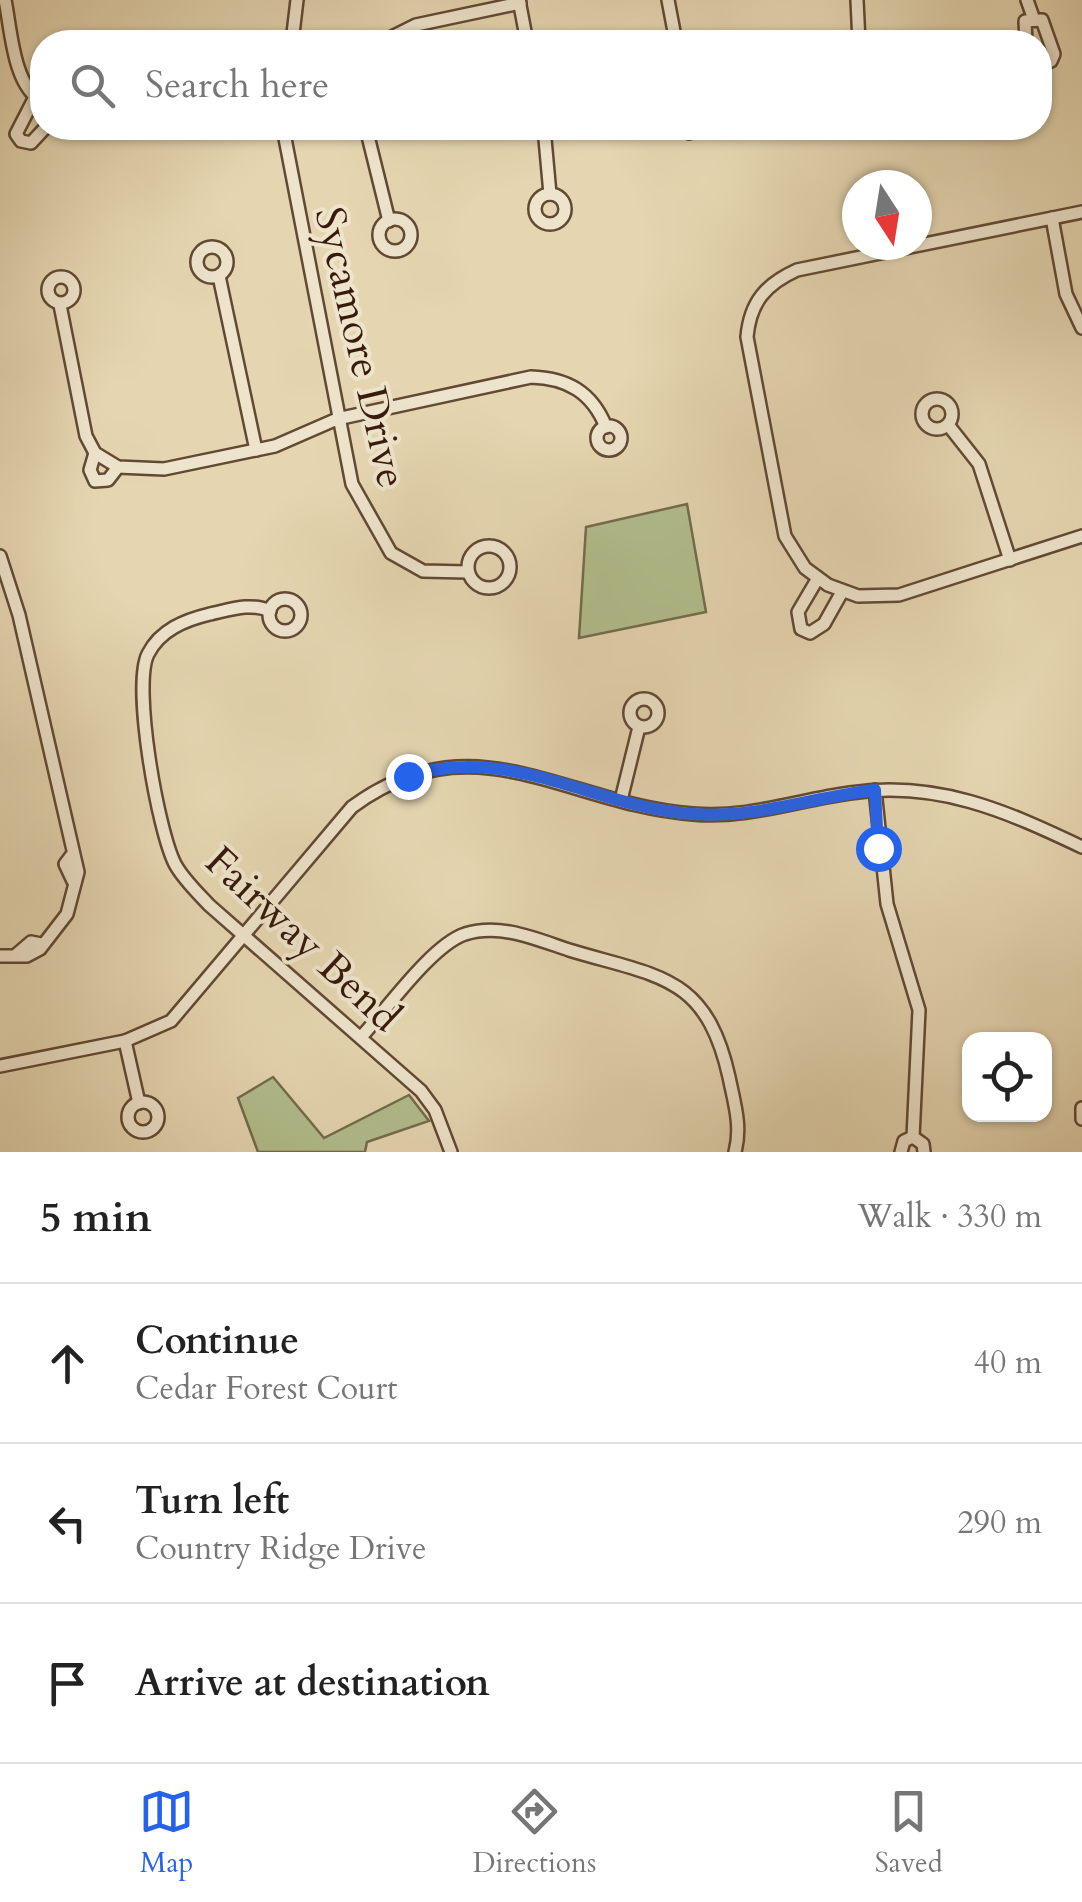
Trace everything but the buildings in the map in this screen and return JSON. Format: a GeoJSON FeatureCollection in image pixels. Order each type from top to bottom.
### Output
{"type":"FeatureCollection","features":[{"type":"Feature","properties":{"kind":"street"},"geometry":{"type":"LineString","coordinates":[[4,0],[20,70],[30,85]]}},
{"type":"Feature","properties":{"kind":"street"},"geometry":{"type":"LineString","coordinates":[[293,30],[297,0]]}},
{"type":"Feature","properties":{"kind":"street"},"geometry":{"type":"LineString","coordinates":[[668,0],[674,30]]}},
{"type":"Feature","properties":{"kind":"street"},"geometry":{"type":"LineString","coordinates":[[857,0],[858,30]]}},
{"type":"Feature","properties":{"kind":"street"},"geometry":{"type":"LineString","coordinates":[[1027,0],[1034,17],[1045,23],[1047,30]]}},
{"type":"Feature","properties":{"kind":"street"},"geometry":{"type":"LineString","coordinates":[[408,30],[519,2],[525,30]]}},
{"type":"Feature","properties":{"kind":"street"},"geometry":{"type":"LineString","coordinates":[[1024,30],[1023,25],[1034,17]]}},
{"type":"Feature","properties":{"kind":"street"},"geometry":{"type":"LineString","coordinates":[[30,113],[16,134],[21,141],[34,140]]}},
{"type":"Feature","properties":{"kind":"street","name":"Sycamore Drive"},"geometry":{"type":"LineString","coordinates":[[285,140],[352,484],[391,553],[423,571],[468,572]]}},
{"type":"Feature","properties":{"kind":"street"},"geometry":{"type":"LineString","coordinates":[[369,140],[389,221]]}},
{"type":"Feature","properties":{"kind":"street"},"geometry":{"type":"LineString","coordinates":[[545,140],[550,194]]}},
{"type":"Feature","properties":{"kind":"street"},"geometry":{"type":"LineString","coordinates":[[1082,212],[797,270],[763,291],[748,321],[748,352],[786,536],[805,568],[818,578],[842,592],[899,595],[1082,536]]}},
{"type":"Feature","properties":{"kind":"street"},"geometry":{"type":"LineString","coordinates":[[1052,218],[1066,294],[1082,328]]}},
{"type":"Feature","properties":{"kind":"street"},"geometry":{"type":"LineString","coordinates":[[219,276],[256,450]]}},
{"type":"Feature","properties":{"kind":"street"},"geometry":{"type":"LineString","coordinates":[[60,304],[86,436],[96,454],[118,466],[164,469],[256,450],[337,419],[531,377],[551,378],[582,391],[606,427]]}},
{"type":"Feature","properties":{"kind":"street"},"geometry":{"type":"LineString","coordinates":[[949,426],[978,464],[1010,560]]}},
{"type":"Feature","properties":{"kind":"street"},"geometry":{"type":"LineString","coordinates":[[96,454],[90,470],[95,481],[108,480],[118,466]]}},
{"type":"Feature","properties":{"kind":"street"},"geometry":{"type":"LineString","coordinates":[[0,556],[32,669],[70,856],[66,864],[73,881],[68,914],[41,944],[31,942],[16,954],[0,956]]}},
{"type":"Feature","properties":{"kind":"street"},"geometry":{"type":"LineString","coordinates":[[818,578],[798,612],[801,629],[810,633],[824,624],[842,592]]}},
{"type":"Feature","properties":{"kind":"street","name":"Fairway Bend"},"geometry":{"type":"LineString","coordinates":[[270,611],[241,607],[174,626],[147,655],[140,680],[174,862],[209,905],[421,1091],[435,1110],[451,1152]]}},
{"type":"Feature","properties":{"kind":"street"},"geometry":{"type":"LineString","coordinates":[[620,800],[639,727]]}},
{"type":"Feature","properties":{"kind":"street"},"geometry":{"type":"LineString","coordinates":[[0,1066],[125,1041],[170,1021],[344,814],[369,794],[408,776],[444,766],[502,766],[673,812],[733,815],[875,790],[926,790],[978,801],[1082,848]]}},
{"type":"Feature","properties":{"kind":"street"},"geometry":{"type":"LineString","coordinates":[[875,790],[887,904],[919,1010],[913,1138]]}},
{"type":"Feature","properties":{"kind":"street"},"geometry":{"type":"LineString","coordinates":[[362,1036],[443,947],[477,932],[512,932],[665,979],[696,1001],[720,1038],[737,1115],[734,1152]]}},
{"type":"Feature","properties":{"kind":"street"},"geometry":{"type":"LineString","coordinates":[[125,1041],[139,1103]]}},
{"type":"Feature","properties":{"kind":"street"},"geometry":{"type":"LineString","coordinates":[[1082,1108],[1082,1120]]}},
{"type":"Feature","properties":{"kind":"street"},"geometry":{"type":"LineString","coordinates":[[900,1152],[904,1141],[913,1138],[923,1144],[924,1152]]}},
{"type":"Feature","properties":{"kind":"green space"},"geometry":{"type":"Polygon","coordinates":[[[687,504],[706,612],[579,638],[586,527],[687,504]]]}},
{"type":"Feature","properties":{"kind":"green space"},"geometry":{"type":"Polygon","coordinates":[[[273,1077],[324,1138],[409,1095],[429,1121],[367,1142],[365,1152],[258,1152],[238,1098],[273,1077]]]}},
{"type":"Feature","properties":{"kind":"route"},"geometry":{"type":"LineString","coordinates":[[408,776],[444,766],[502,766],[651,808],[713,815],[733,815],[875,790],[878,848]]}}]}
